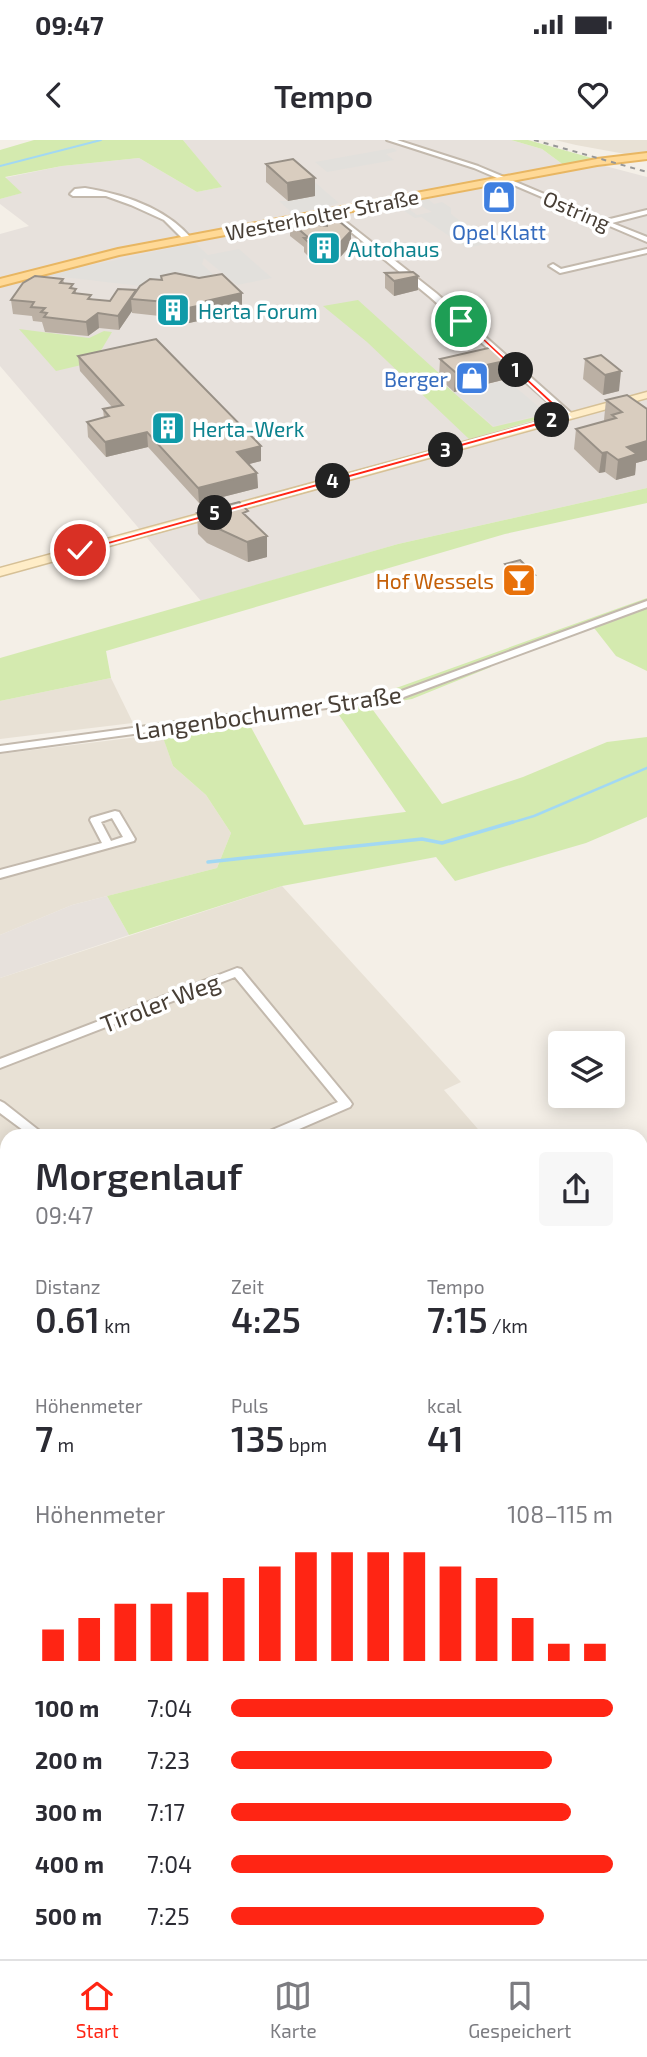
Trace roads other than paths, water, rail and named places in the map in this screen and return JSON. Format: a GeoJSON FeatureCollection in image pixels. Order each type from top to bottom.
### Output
{"type":"FeatureCollection","features":[{"type":"Feature","properties":{"kind":"main road","name":"Westerholter Straße"},"geometry":{"type":"LineString","coordinates":[[0,283],[51,267],[188,239],[647,156]]}},
{"type":"Feature","properties":{"kind":"street","name":"Ostring"},"geometry":{"type":"LineString","coordinates":[[390,140],[445,156],[647,240]]}},
{"type":"Feature","properties":{"kind":"street"},"geometry":{"type":"LineString","coordinates":[[104,195],[166,217],[188,239]]}},
{"type":"Feature","properties":{"kind":"street"},"geometry":{"type":"LineString","coordinates":[[330,212],[433,295],[568,415]]}},
{"type":"Feature","properties":{"kind":"street"},"geometry":{"type":"LineString","coordinates":[[605,222],[647,212]]}},
{"type":"Feature","properties":{"kind":"street"},"geometry":{"type":"LineString","coordinates":[[553,266],[560,271],[647,251]]}},
{"type":"Feature","properties":{"kind":"street"},"geometry":{"type":"LineString","coordinates":[[0,572],[647,395]]}},
{"type":"Feature","properties":{"kind":"street","name":"Langenbochumer Straße"},"geometry":{"type":"LineString","coordinates":[[0,749],[401,695],[647,604]]}},
{"type":"Feature","properties":{"kind":"street"},"geometry":{"type":"LineString","coordinates":[[0,874],[108,845]]}},
{"type":"Feature","properties":{"kind":"street","name":"Tiroler Weg"},"geometry":{"type":"LineString","coordinates":[[0,1064],[237,972],[346,1104],[287,1129]]}},
{"type":"Feature","properties":{"kind":"street"},"geometry":{"type":"LineString","coordinates":[[0,1106],[31,1129]]}},
{"type":"Feature","properties":{"kind":"waterway"},"geometry":{"type":"LineString","coordinates":[[0,166],[101,140]]}},
{"type":"Feature","properties":{"kind":"waterway"},"geometry":{"type":"LineString","coordinates":[[507,824],[534,816],[647,768]]}},
{"type":"Feature","properties":{"kind":"waterway"},"geometry":{"type":"LineString","coordinates":[[208,862],[422,839],[442,843],[513,822]]}},
{"type":"Feature","properties":{"kind":"railway"},"geometry":{"type":"LineString","coordinates":[[534,140],[647,172]]}},
{"type":"Feature","properties":{"kind":"place","name":"Opel Klatt"},"geometry":{"type":"Point","coordinates":[499,197]}},
{"type":"Feature","properties":{"kind":"place","name":"Autohaus"},"geometry":{"type":"Point","coordinates":[324,248]}},
{"type":"Feature","properties":{"kind":"place","name":"Herta Forum"},"geometry":{"type":"Point","coordinates":[173,310]}},
{"type":"Feature","properties":{"kind":"place","name":"Berger"},"geometry":{"type":"Point","coordinates":[472,378]}},
{"type":"Feature","properties":{"kind":"place","name":"Herta-Werk"},"geometry":{"type":"Point","coordinates":[168,428]}},
{"type":"Feature","properties":{"kind":"place","name":"Hof Wessels"},"geometry":{"type":"Point","coordinates":[519,580]}}]}
